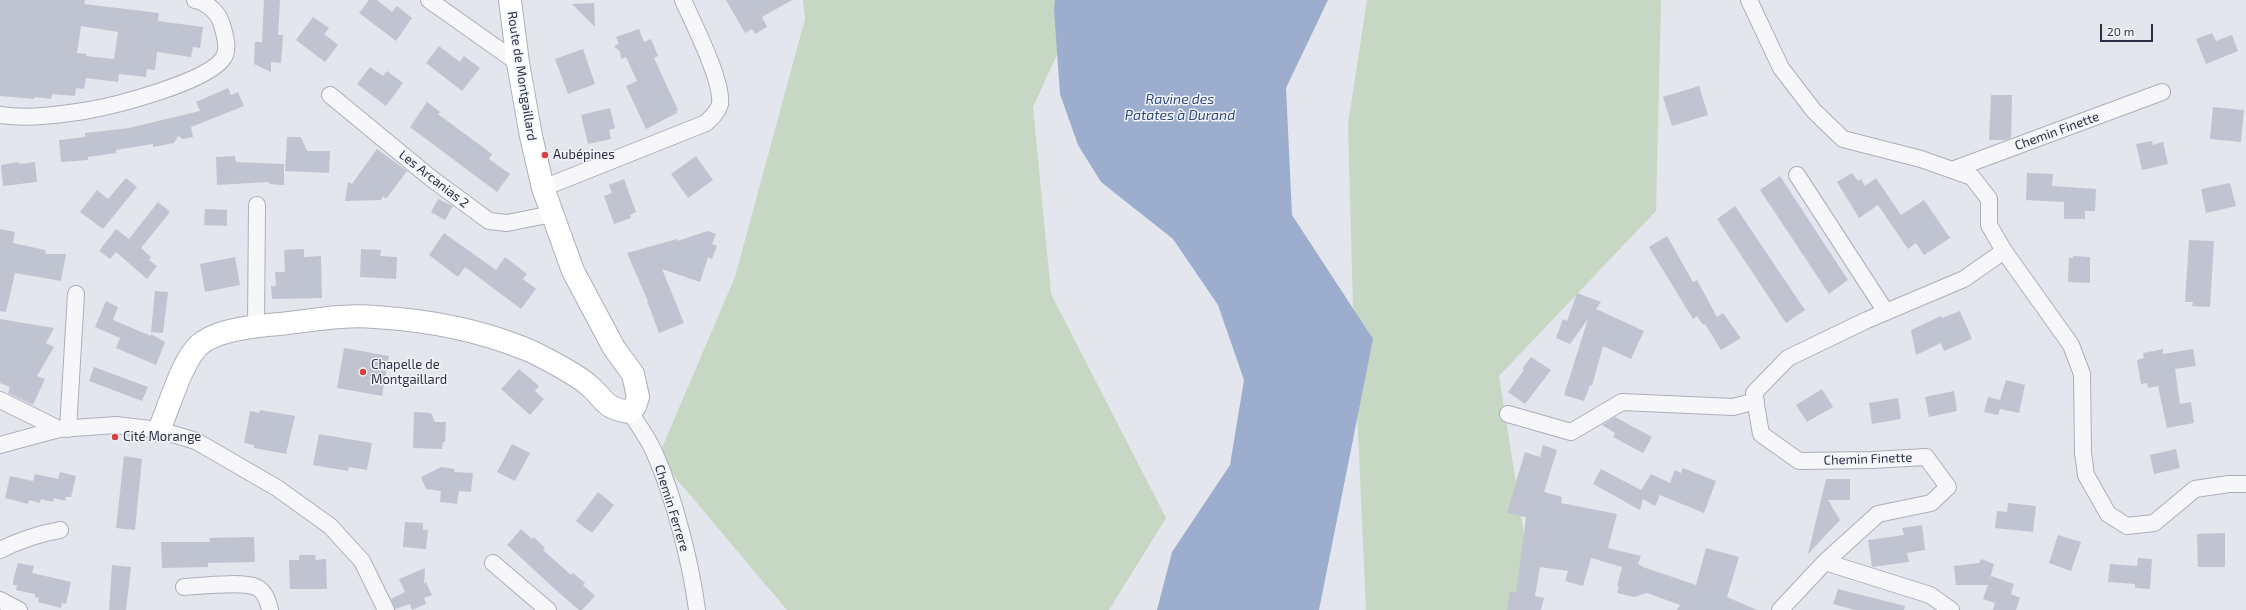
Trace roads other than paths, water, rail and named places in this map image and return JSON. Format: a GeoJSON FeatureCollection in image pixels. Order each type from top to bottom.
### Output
{"type":"FeatureCollection","features":[{"type":"Feature","properties":{"kind":"street"},"geometry":{"type":"LineString","coordinates":[[0,115],[23,117],[86,111],[130,100],[190,81],[216,67],[225,56],[227,40],[220,19],[212,9],[200,1],[194,0]]}},
{"type":"Feature","properties":{"kind":"street"},"geometry":{"type":"LineString","coordinates":[[428,0],[518,63]]}},
{"type":"Feature","properties":{"kind":"street","name":"Route de Montgaillard"},"geometry":{"type":"LineString","coordinates":[[510,0],[518,63],[531,136],[543,188],[573,271],[614,348],[633,374],[638,397],[635,406],[630,412]]}},
{"type":"Feature","properties":{"kind":"street"},"geometry":{"type":"LineString","coordinates":[[543,188],[706,123],[715,115],[720,106],[719,87],[683,0]]}},
{"type":"Feature","properties":{"kind":"street"},"geometry":{"type":"LineString","coordinates":[[1749,0],[1782,68],[1814,111],[1843,139],[1921,159],[1972,177],[1989,199],[1989,225],[2004,251],[2071,346],[2082,374],[2083,454],[2086,475],[2108,514],[2127,526],[2154,522],[2195,489],[2229,484],[2246,484]]}},
{"type":"Feature","properties":{"kind":"street","name":"Chemin Finette"},"geometry":{"type":"LineString","coordinates":[[1952,170],[2162,92]]}},
{"type":"Feature","properties":{"kind":"street","name":"Les Arcanias 2"},"geometry":{"type":"LineString","coordinates":[[330,95],[432,178],[489,221],[507,223],[552,214]]}},
{"type":"Feature","properties":{"kind":"street"},"geometry":{"type":"LineString","coordinates":[[1797,175],[1886,312]]}},
{"type":"Feature","properties":{"kind":"street"},"geometry":{"type":"LineString","coordinates":[[256,326],[258,205]]}},
{"type":"Feature","properties":{"kind":"street","name":"Chemin Finette"},"geometry":{"type":"LineString","coordinates":[[1780,610],[1825,562],[1878,514],[1931,503],[1948,487],[1926,457],[1872,460],[1799,461],[1761,434],[1754,392],[1788,358],[1886,312],[1964,279],[2004,251]]}},
{"type":"Feature","properties":{"kind":"street"},"geometry":{"type":"LineString","coordinates":[[64,429],[76,294]]}},
{"type":"Feature","properties":{"kind":"street"},"geometry":{"type":"LineString","coordinates":[[159,430],[182,370],[194,351],[202,342],[228,332],[256,326],[374,316],[446,326],[524,348],[587,383],[606,405],[618,410],[630,412]]}},
{"type":"Feature","properties":{"kind":"street"},"geometry":{"type":"LineString","coordinates":[[0,400],[64,429]]}},
{"type":"Feature","properties":{"kind":"street"},"geometry":{"type":"LineString","coordinates":[[1508,414],[1571,432],[1622,402],[1733,407],[1756,401]]}},
{"type":"Feature","properties":{"kind":"street","name":"Chemin Ferrere"},"geometry":{"type":"LineString","coordinates":[[630,412],[655,452],[670,494],[694,584],[697,610]]}},
{"type":"Feature","properties":{"kind":"street"},"geometry":{"type":"LineString","coordinates":[[0,445],[64,429],[116,425],[159,430],[196,441],[277,488],[330,526],[362,561],[386,610]]}},
{"type":"Feature","properties":{"kind":"street"},"geometry":{"type":"LineString","coordinates":[[0,550],[21,540],[39,534],[60,530]]}},
{"type":"Feature","properties":{"kind":"street"},"geometry":{"type":"LineString","coordinates":[[1825,562],[1930,595],[1951,610]]}},
{"type":"Feature","properties":{"kind":"street"},"geometry":{"type":"LineString","coordinates":[[493,564],[548,610]]}},
{"type":"Feature","properties":{"kind":"street"},"geometry":{"type":"LineString","coordinates":[[184,587],[244,584],[256,587],[264,593],[270,610]]}},
{"type":"Feature","properties":{"kind":"street"},"geometry":{"type":"LineString","coordinates":[[0,600],[19,610]]}},
{"type":"Feature","properties":{"kind":"water","name":"Ravine des Patates à Durand"},"geometry":{"type":"Polygon","coordinates":[[[1055,0],[1328,0],[1286,88],[1292,215],[1373,339],[1319,610],[1157,610],[1172,552],[1230,465],[1244,380],[1218,305],[1173,239],[1101,182],[1078,145],[1060,94],[1054,9],[1055,0]]]}},
{"type":"Feature","properties":{"kind":"place","name":"Aubépines"},"geometry":{"type":"Point","coordinates":[545,155]}},
{"type":"Feature","properties":{"kind":"place","name":"Chapelle de Montgaillard"},"geometry":{"type":"Point","coordinates":[363,372]}},
{"type":"Feature","properties":{"kind":"place","name":"Cité Morange"},"geometry":{"type":"Point","coordinates":[115,437]}}]}
